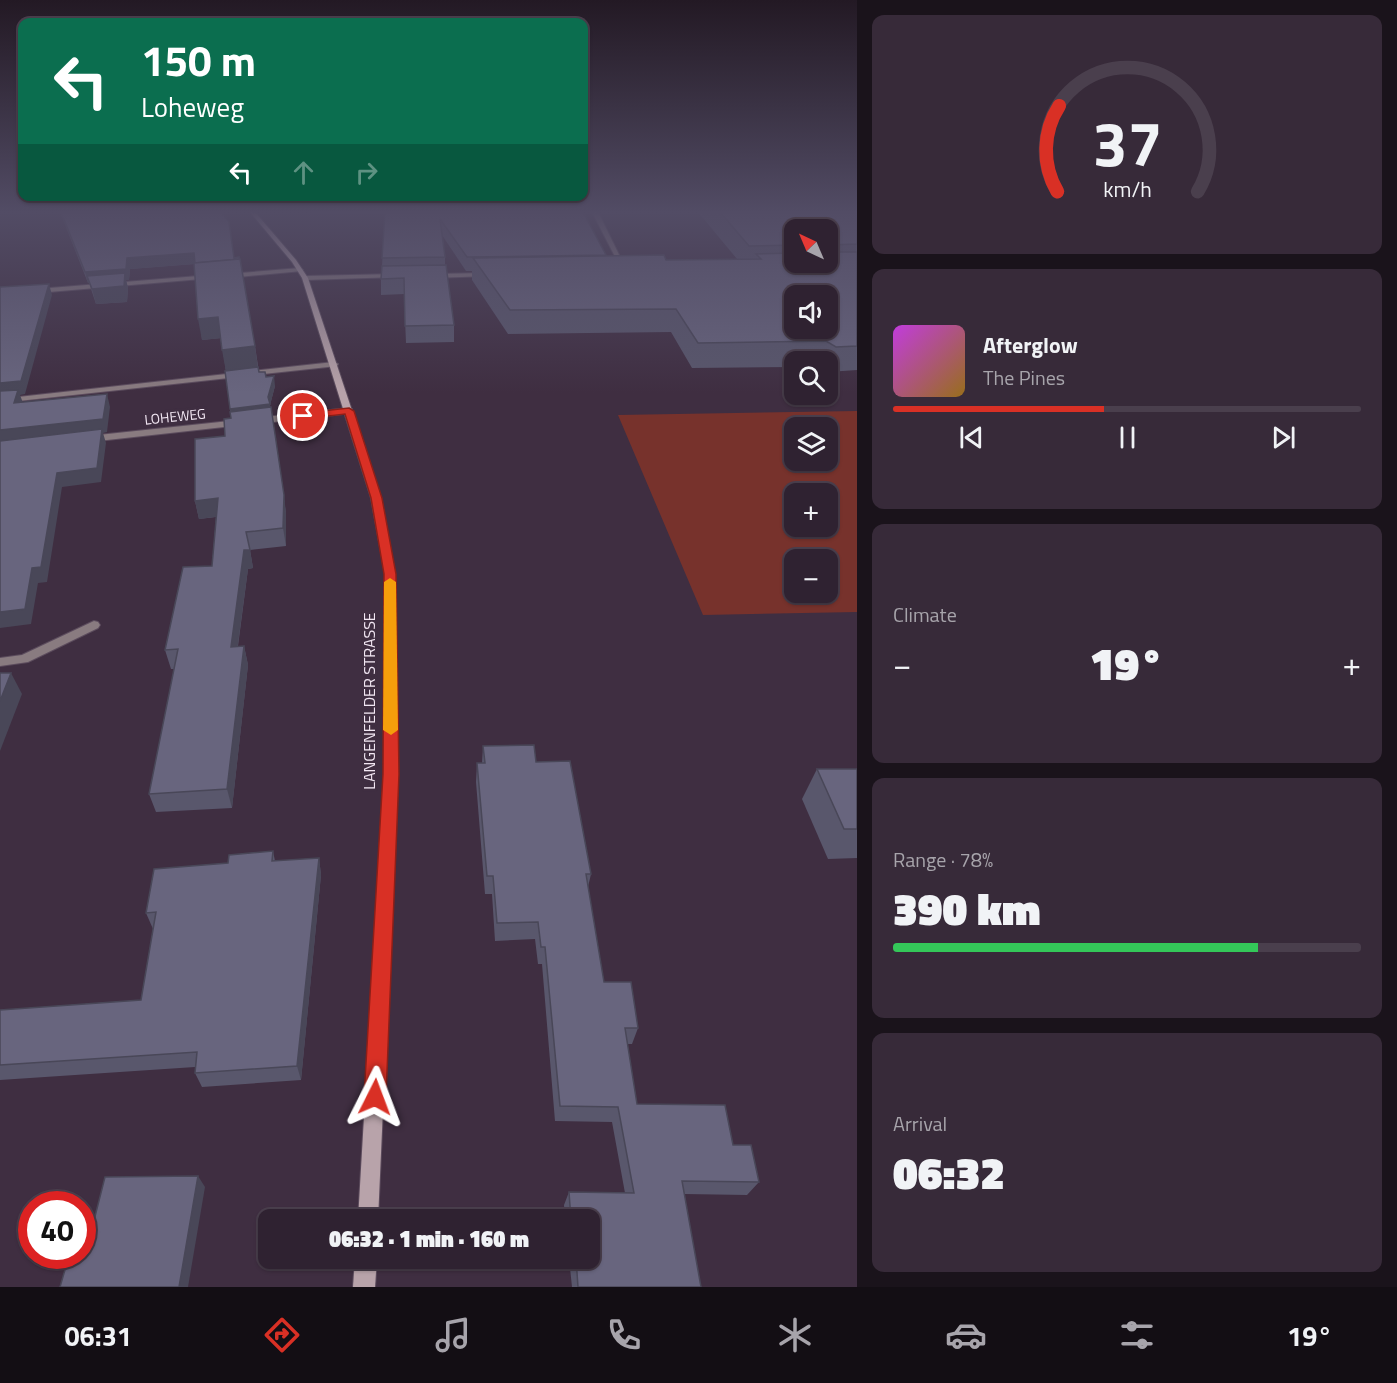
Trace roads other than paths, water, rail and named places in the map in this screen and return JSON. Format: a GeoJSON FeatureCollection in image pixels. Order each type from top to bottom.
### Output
{"type":"FeatureCollection","features":[{"type":"Feature","properties":{"kind":"street"},"geometry":{"type":"LineString","coordinates":[[23,292],[302,274],[402,276]]}},
{"type":"Feature","properties":{"kind":"street","name":"LANGENFELDER STRASSE"},"geometry":{"type":"LineString","coordinates":[[302,274],[334,364],[376,498],[390,574],[391,774],[369,1209]]}},
{"type":"Feature","properties":{"kind":"street"},"geometry":{"type":"LineString","coordinates":[[426,276],[489,274]]}},
{"type":"Feature","properties":{"kind":"street"},"geometry":{"type":"LineString","coordinates":[[0,401],[334,364]]}},
{"type":"Feature","properties":{"kind":"street","name":"LOHEWEG"},"geometry":{"type":"LineString","coordinates":[[76,441],[349,411]]}},
{"type":"Feature","properties":{"kind":"street"},"geometry":{"type":"LineString","coordinates":[[0,662],[24,659],[94,625]]}},
{"type":"Feature","properties":{"kind":"street"},"geometry":{"type":"LineString","coordinates":[[364,1287],[365,1269]]}}]}
